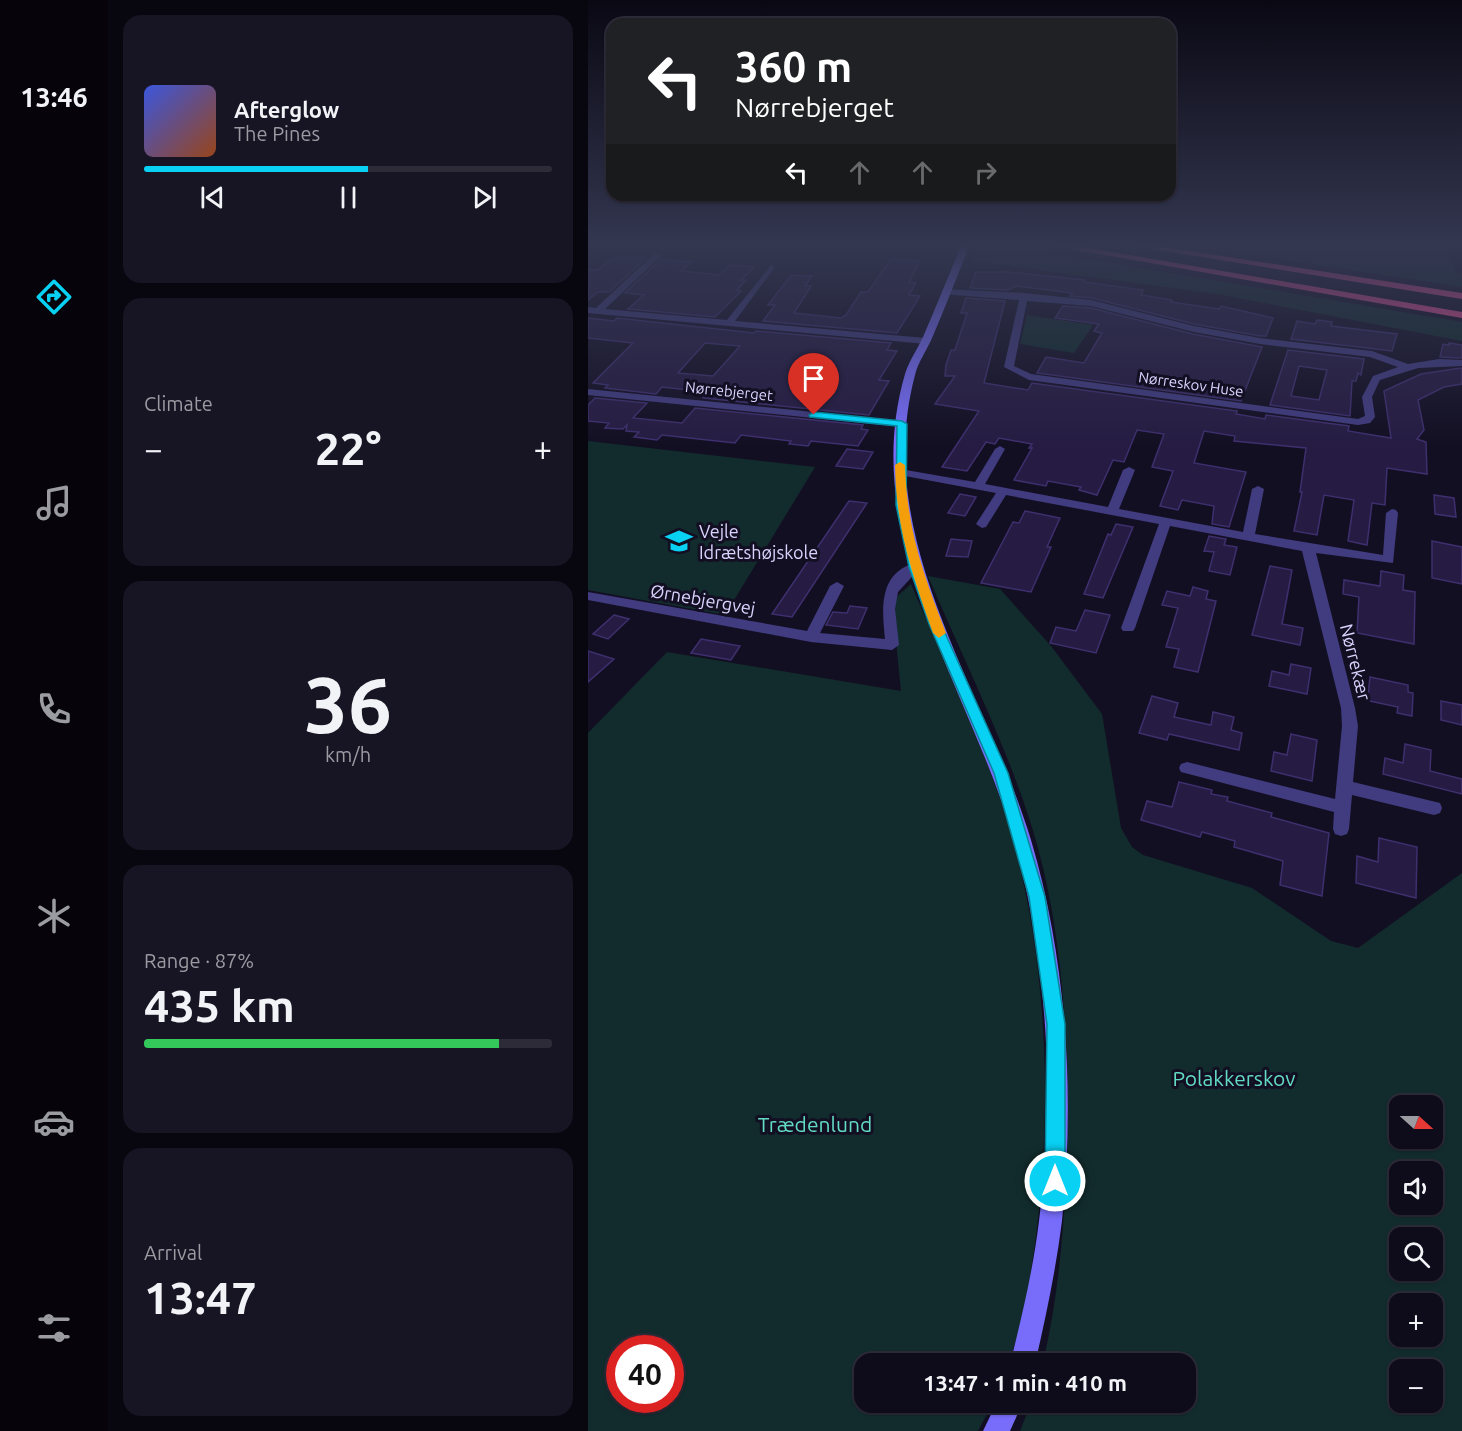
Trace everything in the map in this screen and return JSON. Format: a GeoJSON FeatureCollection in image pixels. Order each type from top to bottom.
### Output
{"type":"FeatureCollection","features":[{"type":"Feature","properties":{"kind":"street"},"geometry":{"type":"LineString","coordinates":[[613,313],[926,341]]}},
{"type":"Feature","properties":{"kind":"street"},"geometry":{"type":"LineString","coordinates":[[729,323],[737,313]]}},
{"type":"Feature","properties":{"kind":"street"},"geometry":{"type":"LineString","coordinates":[[937,313],[911,372],[902,424],[901,505],[915,567],[935,624],[1001,773],[1015,814],[1037,897],[1056,1024],[1055,1181],[1047,1256],[1034,1323],[1025,1353]]}},
{"type":"Feature","properties":{"kind":"street","name":"Nørreskov Huse"},"geometry":{"type":"LineString","coordinates":[[1020,313],[1009,367],[1029,377],[1358,422],[1370,417],[1367,397],[1376,378],[1404,366],[1420,363],[1462,363]]}},
{"type":"Feature","properties":{"kind":"street","name":"Nørreskov Huse"},"geometry":{"type":"LineString","coordinates":[[1130,313],[1194,329],[1260,341],[1372,354],[1404,366]]}},
{"type":"Feature","properties":{"kind":"street","name":"Nørrebjerget"},"geometry":{"type":"LineString","coordinates":[[588,392],[902,424]]}},
{"type":"Feature","properties":{"kind":"street"},"geometry":{"type":"LineString","coordinates":[[979,485],[1000,449]]}},
{"type":"Feature","properties":{"kind":"street"},"geometry":{"type":"LineString","coordinates":[[1113,510],[1129,470]]}},
{"type":"Feature","properties":{"kind":"street"},"geometry":{"type":"LineString","coordinates":[[900,472],[1308,548],[1389,560],[1392,513]]}},
{"type":"Feature","properties":{"kind":"street"},"geometry":{"type":"LineString","coordinates":[[1248,536],[1258,489]]}},
{"type":"Feature","properties":{"kind":"street"},"geometry":{"type":"LineString","coordinates":[[982,524],[1004,490]]}},
{"type":"Feature","properties":{"kind":"street"},"geometry":{"type":"LineString","coordinates":[[1128,628],[1166,521]]}},
{"type":"Feature","properties":{"kind":"street","name":"Nørrekær"},"geometry":{"type":"LineString","coordinates":[[1308,548],[1348,708],[1350,726],[1341,830]]}},
{"type":"Feature","properties":{"kind":"street","name":"Ørnebjergvej"},"geometry":{"type":"LineString","coordinates":[[588,596],[811,637],[892,645],[889,595],[891,586],[899,577],[915,567]]}},
{"type":"Feature","properties":{"kind":"street"},"geometry":{"type":"LineString","coordinates":[[811,637],[837,586]]}},
{"type":"Feature","properties":{"kind":"street"},"geometry":{"type":"LineString","coordinates":[[1187,768],[1343,808]]}},
{"type":"Feature","properties":{"kind":"street"},"geometry":{"type":"LineString","coordinates":[[1346,787],[1434,808]]}},
{"type":"Feature","properties":{"kind":"street"},"geometry":{"type":"LineString","coordinates":[[996,1431],[1005,1413]]}},
{"type":"Feature","properties":{"kind":"green space"},"geometry":{"type":"Polygon","coordinates":[[[1315,313],[1407,313],[1462,322],[1462,341],[1315,313]]]}},
{"type":"Feature","properties":{"kind":"green space"},"geometry":{"type":"Polygon","coordinates":[[[1027,315],[1093,325],[1074,353],[1020,344],[1027,315]]]}},
{"type":"Feature","properties":{"kind":"green space","name":"Vejle Idrætshøjskole"},"geometry":{"type":"Polygon","coordinates":[[[588,441],[815,467],[725,615],[588,590],[588,441]]]}},
{"type":"Feature","properties":{"kind":"green space","name":"Polakkerskov"},"geometry":{"type":"Polygon","coordinates":[[[928,576],[1000,589],[1051,646],[1102,714],[1121,828],[1132,847],[1143,855],[1252,888],[1331,941],[1358,948],[1462,873],[1462,1431],[1020,1431],[1027,1413],[1196,1413],[1196,1353],[1045,1353],[1059,1269],[1066,1175],[1067,1111],[1063,1002],[1055,930],[1041,859],[1021,793],[928,576]]]}},
{"type":"Feature","properties":{"kind":"green space","name":"Trædenlund"},"geometry":{"type":"Polygon","coordinates":[[[911,584],[975,732],[998,792],[1021,872],[1031,923],[1043,1028],[1045,1080],[1041,1185],[1031,1268],[1022,1317],[1012,1353],[854,1353],[854,1413],[988,1413],[978,1431],[588,1431],[588,733],[667,652],[901,691],[892,601],[911,584]]]}},
{"type":"Feature","properties":{"kind":"building"},"geometry":{"type":"Polygon","coordinates":[[[669,313],[719,313],[715,317],[669,313]]]}},
{"type":"Feature","properties":{"kind":"building"},"geometry":{"type":"Polygon","coordinates":[[[769,313],[794,313],[841,318],[847,313],[910,313],[897,333],[763,321],[769,313]]]}},
{"type":"Feature","properties":{"kind":"building"},"geometry":{"type":"Polygon","coordinates":[[[961,313],[1002,313],[984,383],[1028,390],[1032,383],[1237,411],[1236,414],[1265,419],[1266,415],[1349,426],[1348,431],[1391,438],[1384,391],[1421,374],[1462,368],[1462,384],[1444,387],[1418,400],[1424,430],[1417,439],[1426,442],[1427,474],[1387,468],[1385,505],[1372,503],[1367,545],[1348,541],[1354,500],[1324,495],[1317,535],[1294,531],[1302,492],[1300,492],[1306,448],[1234,441],[1235,436],[1204,431],[1194,463],[1246,472],[1229,527],[1212,524],[1214,506],[1182,500],[1178,510],[1160,506],[1173,471],[1152,467],[1164,434],[1137,430],[1124,462],[1113,460],[1097,495],[1079,490],[1081,487],[1048,481],[1046,486],[1014,480],[1032,444],[999,438],[995,444],[986,442],[967,471],[942,467],[979,411],[935,404],[955,376],[945,376],[946,365],[951,350],[955,350],[967,313],[961,313]]]}},
{"type":"Feature","properties":{"kind":"building"},"geometry":{"type":"Polygon","coordinates":[[[1058,313],[1110,313],[1193,334],[1262,347],[1241,401],[1037,373],[1046,357],[1084,363],[1102,333],[1094,331],[1099,324],[1055,318],[1058,313]]]}},
{"type":"Feature","properties":{"kind":"building"},"geometry":{"type":"Polygon","coordinates":[[[1150,313],[1250,313],[1273,318],[1266,336],[1194,324],[1150,313]]]}},
{"type":"Feature","properties":{"kind":"building"},"geometry":{"type":"Polygon","coordinates":[[[588,318],[614,321],[617,318],[754,333],[756,331],[891,343],[887,350],[897,351],[879,380],[889,381],[869,415],[703,398],[708,392],[662,387],[656,394],[605,388],[608,385],[593,383],[633,343],[588,338],[588,318]],[[705,343],[678,373],[713,376],[740,346],[705,343]]]}},
{"type":"Feature","properties":{"kind":"building"},"geometry":{"type":"Polygon","coordinates":[[[1317,320],[1332,322],[1331,326],[1397,334],[1392,351],[1291,339],[1297,321],[1315,324],[1317,320]]]}},
{"type":"Feature","properties":{"kind":"building"},"geometry":{"type":"Polygon","coordinates":[[[1449,343],[1462,345],[1462,358],[1440,357],[1443,344],[1449,345],[1449,343]]]}},
{"type":"Feature","properties":{"kind":"building"},"geometry":{"type":"Polygon","coordinates":[[[1288,350],[1364,359],[1361,375],[1358,373],[1356,381],[1352,381],[1350,416],[1270,405],[1288,350]],[[1299,366],[1291,396],[1319,400],[1327,370],[1299,366]]]}},
{"type":"Feature","properties":{"kind":"building"},"geometry":{"type":"Polygon","coordinates":[[[595,398],[647,403],[633,418],[682,423],[695,408],[863,425],[861,429],[868,430],[858,446],[811,441],[808,446],[789,444],[791,441],[741,435],[735,443],[662,435],[657,440],[634,437],[639,432],[626,431],[627,425],[623,429],[605,428],[609,423],[588,421],[588,405],[595,398]]]}},
{"type":"Feature","properties":{"kind":"building"},"geometry":{"type":"Polygon","coordinates":[[[847,449],[873,452],[863,469],[836,466],[847,449]]]}},
{"type":"Feature","properties":{"kind":"building"},"geometry":{"type":"Polygon","coordinates":[[[960,494],[976,497],[965,516],[948,513],[960,494]]]}},
{"type":"Feature","properties":{"kind":"building"},"geometry":{"type":"Polygon","coordinates":[[[1434,495],[1454,498],[1456,517],[1435,514],[1434,495]]]}},
{"type":"Feature","properties":{"kind":"building"},"geometry":{"type":"Polygon","coordinates":[[[849,501],[867,503],[792,617],[772,614],[849,501]]]}},
{"type":"Feature","properties":{"kind":"building"},"geometry":{"type":"Polygon","coordinates":[[[1025,511],[1060,518],[1047,547],[1051,547],[1031,592],[981,583],[1013,522],[1019,523],[1025,511]]]}},
{"type":"Feature","properties":{"kind":"building"},"geometry":{"type":"Polygon","coordinates":[[[1116,524],[1133,527],[1103,598],[1084,594],[1108,534],[1111,535],[1116,524]]]}},
{"type":"Feature","properties":{"kind":"building"},"geometry":{"type":"Polygon","coordinates":[[[1209,536],[1226,539],[1224,545],[1237,547],[1230,575],[1209,571],[1214,552],[1204,551],[1209,536]]]}},
{"type":"Feature","properties":{"kind":"building"},"geometry":{"type":"Polygon","coordinates":[[[951,539],[972,541],[968,557],[946,556],[951,539]]]}},
{"type":"Feature","properties":{"kind":"building"},"geometry":{"type":"Polygon","coordinates":[[[1432,541],[1462,547],[1462,584],[1432,578],[1432,541]]]}},
{"type":"Feature","properties":{"kind":"building"},"geometry":{"type":"Polygon","coordinates":[[[1270,566],[1292,570],[1282,624],[1303,628],[1300,645],[1252,635],[1270,566]]]}},
{"type":"Feature","properties":{"kind":"building"},"geometry":{"type":"Polygon","coordinates":[[[1381,571],[1404,575],[1403,590],[1415,592],[1414,644],[1357,633],[1359,597],[1343,594],[1344,580],[1380,586],[1381,571]]]}},
{"type":"Feature","properties":{"kind":"building"},"geometry":{"type":"Polygon","coordinates":[[[1193,587],[1208,591],[1206,599],[1216,601],[1198,672],[1174,667],[1179,649],[1166,647],[1178,608],[1162,605],[1167,591],[1190,596],[1193,587]]]}},
{"type":"Feature","properties":{"kind":"building"},"geometry":{"type":"Polygon","coordinates":[[[850,606],[867,608],[858,629],[826,625],[833,612],[847,613],[850,606]]]}},
{"type":"Feature","properties":{"kind":"building"},"geometry":{"type":"Polygon","coordinates":[[[1085,610],[1110,615],[1096,653],[1050,643],[1056,627],[1076,631],[1085,610]]]}},
{"type":"Feature","properties":{"kind":"building"},"geometry":{"type":"Polygon","coordinates":[[[614,615],[629,619],[608,639],[593,634],[614,615]]]}},
{"type":"Feature","properties":{"kind":"building"},"geometry":{"type":"Polygon","coordinates":[[[701,639],[740,646],[731,660],[691,653],[701,639]]]}},
{"type":"Feature","properties":{"kind":"building"},"geometry":{"type":"Polygon","coordinates":[[[588,651],[614,659],[588,682],[588,651]]]}},
{"type":"Feature","properties":{"kind":"building"},"geometry":{"type":"Polygon","coordinates":[[[1291,664],[1311,668],[1307,694],[1269,686],[1272,671],[1289,675],[1291,664]]]}},
{"type":"Feature","properties":{"kind":"building"},"geometry":{"type":"Polygon","coordinates":[[[1370,677],[1408,685],[1408,692],[1413,693],[1412,716],[1397,713],[1398,707],[1370,701],[1368,696],[1370,677]]]}},
{"type":"Feature","properties":{"kind":"building"},"geometry":{"type":"Polygon","coordinates":[[[1152,696],[1178,703],[1174,717],[1211,725],[1213,712],[1234,717],[1231,730],[1242,733],[1239,750],[1169,734],[1167,740],[1139,733],[1152,696]]]}},
{"type":"Feature","properties":{"kind":"building"},"geometry":{"type":"Polygon","coordinates":[[[1441,701],[1462,705],[1462,725],[1441,720],[1441,701]]]}},
{"type":"Feature","properties":{"kind":"building"},"geometry":{"type":"Polygon","coordinates":[[[1291,734],[1317,740],[1312,781],[1271,771],[1274,752],[1287,755],[1291,734]]]}},
{"type":"Feature","properties":{"kind":"building"},"geometry":{"type":"Polygon","coordinates":[[[1405,744],[1431,750],[1430,771],[1462,779],[1462,794],[1383,774],[1385,758],[1403,763],[1405,744]]]}},
{"type":"Feature","properties":{"kind":"building"},"geometry":{"type":"Polygon","coordinates":[[[1179,782],[1212,790],[1211,794],[1228,797],[1227,801],[1272,813],[1271,817],[1329,833],[1322,896],[1280,885],[1283,861],[1234,847],[1235,841],[1202,832],[1200,837],[1141,820],[1147,801],[1172,807],[1179,782]]]}},
{"type":"Feature","properties":{"kind":"building"},"geometry":{"type":"Polygon","coordinates":[[[1379,838],[1417,847],[1416,898],[1356,883],[1357,856],[1378,862],[1379,838]]]}},
{"type":"Feature","properties":{"kind":"slow traffic"},"geometry":{"type":"LineString","coordinates":[[900,465],[901,505],[915,567],[939,633]]}},
{"type":"Feature","properties":{"kind":"place","name":"Vejle Idrætshøjskole"},"geometry":{"type":"Point","coordinates":[679,541]}},
{"type":"Feature","properties":{"kind":"route"},"geometry":{"type":"LineString","coordinates":[[814,415],[902,424],[901,505],[915,567],[935,624],[1001,773],[1015,814],[1037,897],[1056,1024],[1055,1181]]}}]}
